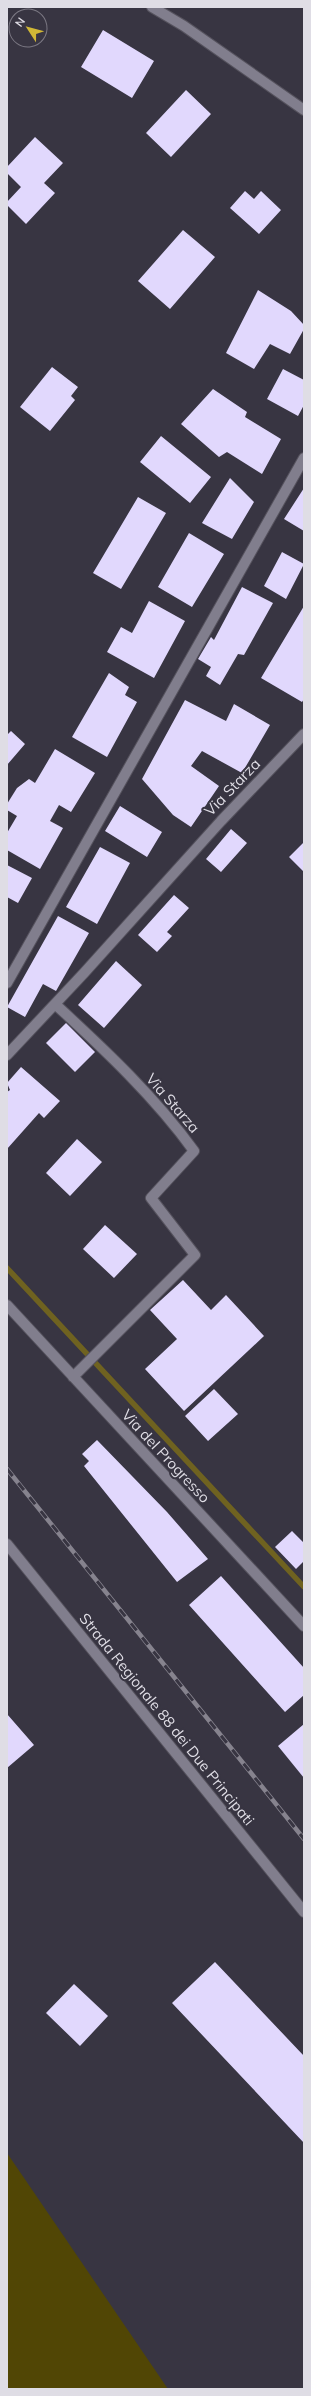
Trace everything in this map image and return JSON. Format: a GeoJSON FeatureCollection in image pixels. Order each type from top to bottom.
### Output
{"type":"FeatureCollection","features":[{"type":"Feature","properties":{"kind":"street"},"geometry":{"type":"LineString","coordinates":[[152,7],[184,26],[304,110]]}},
{"type":"Feature","properties":{"kind":"street"},"geometry":{"type":"LineString","coordinates":[[7,983],[304,458]]}},
{"type":"Feature","properties":{"kind":"street","name":"Via Starza"},"geometry":{"type":"LineString","coordinates":[[7,1055],[221,821],[304,734]]}},
{"type":"Feature","properties":{"kind":"street","name":"Via Starza"},"geometry":{"type":"LineString","coordinates":[[55,1004],[99,1045],[159,1108],[175,1125],[194,1151],[151,1198],[195,1255],[73,1377]]}},
{"type":"Feature","properties":{"kind":"street","name":"Via del Progresso"},"geometry":{"type":"LineString","coordinates":[[7,1305],[304,1626]]}},
{"type":"Feature","properties":{"kind":"street","name":"Strada Regionale 88 dei Due Principati"},"geometry":{"type":"LineString","coordinates":[[7,1544],[304,1912]]}},
{"type":"Feature","properties":{"kind":"shaded area"},"geometry":{"type":"Polygon","coordinates":[[[7,2153],[168,2389],[7,2389],[7,2153]]]}},
{"type":"Feature","properties":{"kind":"building"},"geometry":{"type":"Polygon","coordinates":[[[103,30],[154,61],[132,98],[81,67],[103,30]]]}},
{"type":"Feature","properties":{"kind":"building"},"geometry":{"type":"Polygon","coordinates":[[[186,90],[211,114],[171,157],[146,133],[186,90]]]}},
{"type":"Feature","properties":{"kind":"building"},"geometry":{"type":"Polygon","coordinates":[[[35,137],[63,163],[44,183],[55,193],[26,224],[7,205],[7,202],[21,187],[7,173],[7,167],[35,137]]]}},
{"type":"Feature","properties":{"kind":"building"},"geometry":{"type":"Polygon","coordinates":[[[245,191],[254,199],[261,191],[281,210],[259,234],[230,208],[245,191]]]}},
{"type":"Feature","properties":{"kind":"building"},"geometry":{"type":"Polygon","coordinates":[[[183,230],[215,257],[170,309],[138,281],[183,230]]]}},
{"type":"Feature","properties":{"kind":"building"},"geometry":{"type":"Polygon","coordinates":[[[258,290],[291,311],[304,325],[304,329],[290,354],[270,344],[254,369],[226,353],[258,290]]]}},
{"type":"Feature","properties":{"kind":"building"},"geometry":{"type":"Polygon","coordinates":[[[52,367],[78,387],[71,396],[75,400],[50,431],[20,407],[52,367]]]}},
{"type":"Feature","properties":{"kind":"building"},"geometry":{"type":"Polygon","coordinates":[[[283,369],[304,380],[304,405],[298,416],[267,399],[283,369]]]}},
{"type":"Feature","properties":{"kind":"building"},"geometry":{"type":"Polygon","coordinates":[[[213,389],[247,412],[245,417],[281,439],[262,474],[227,452],[219,457],[181,424],[213,389]]]}},
{"type":"Feature","properties":{"kind":"building"},"geometry":{"type":"Polygon","coordinates":[[[161,436],[211,477],[190,503],[140,462],[161,436]]]}},
{"type":"Feature","properties":{"kind":"building"},"geometry":{"type":"Polygon","coordinates":[[[230,478],[254,502],[232,539],[202,523],[230,478]]]}},
{"type":"Feature","properties":{"kind":"building"},"geometry":{"type":"Polygon","coordinates":[[[304,488],[304,531],[284,519],[304,488]]]}},
{"type":"Feature","properties":{"kind":"building"},"geometry":{"type":"Polygon","coordinates":[[[138,497],[166,513],[121,589],[93,573],[138,497]]]}},
{"type":"Feature","properties":{"kind":"building"},"geometry":{"type":"Polygon","coordinates":[[[189,533],[224,554],[192,607],[158,587],[189,533]]]}},
{"type":"Feature","properties":{"kind":"building"},"geometry":{"type":"Polygon","coordinates":[[[282,552],[304,564],[286,599],[264,586],[282,552]]]}},
{"type":"Feature","properties":{"kind":"building"},"geometry":{"type":"Polygon","coordinates":[[[242,587],[273,603],[244,655],[238,654],[220,685],[206,676],[211,667],[198,659],[211,637],[214,640],[242,587]]]}},
{"type":"Feature","properties":{"kind":"building"},"geometry":{"type":"Polygon","coordinates":[[[149,601],[185,621],[154,678],[107,652],[121,627],[132,633],[149,601]]]}},
{"type":"Feature","properties":{"kind":"building"},"geometry":{"type":"Polygon","coordinates":[[[304,606],[304,699],[302,702],[261,678],[304,606]]]}},
{"type":"Feature","properties":{"kind":"building"},"geometry":{"type":"Polygon","coordinates":[[[109,673],[129,687],[125,695],[137,702],[107,757],[72,737],[109,673]]]}},
{"type":"Feature","properties":{"kind":"building"},"geometry":{"type":"Polygon","coordinates":[[[185,700],[226,721],[234,704],[270,725],[242,773],[202,751],[191,766],[219,786],[191,827],[173,815],[142,779],[185,700]]]}},
{"type":"Feature","properties":{"kind":"building"},"geometry":{"type":"Polygon","coordinates":[[[11,731],[25,744],[7,765],[7,735],[11,731]]]}},
{"type":"Feature","properties":{"kind":"building"},"geometry":{"type":"Polygon","coordinates":[[[55,749],[95,773],[71,812],[59,805],[50,821],[63,828],[40,869],[7,850],[7,833],[17,816],[7,810],[7,804],[17,788],[29,779],[35,783],[55,749]]]}},
{"type":"Feature","properties":{"kind":"building"},"geometry":{"type":"Polygon","coordinates":[[[120,806],[162,832],[147,857],[105,831],[120,806]]]}},
{"type":"Feature","properties":{"kind":"building"},"geometry":{"type":"Polygon","coordinates":[[[231,829],[247,843],[221,872],[206,859],[231,829]]]}},
{"type":"Feature","properties":{"kind":"building"},"geometry":{"type":"Polygon","coordinates":[[[304,842],[304,872],[289,857],[304,842]]]}},
{"type":"Feature","properties":{"kind":"building"},"geometry":{"type":"Polygon","coordinates":[[[100,847],[130,863],[97,924],[66,907],[100,847]]]}},
{"type":"Feature","properties":{"kind":"building"},"geometry":{"type":"Polygon","coordinates":[[[7,865],[32,878],[18,903],[7,897],[7,865]]]}},
{"type":"Feature","properties":{"kind":"building"},"geometry":{"type":"Polygon","coordinates":[[[174,895],[189,908],[167,932],[172,936],[157,952],[138,935],[174,895]]]}},
{"type":"Feature","properties":{"kind":"building"},"geometry":{"type":"Polygon","coordinates":[[[58,916],[89,933],[56,991],[43,984],[25,1017],[7,1007],[58,916]]]}},
{"type":"Feature","properties":{"kind":"building"},"geometry":{"type":"Polygon","coordinates":[[[116,961],[142,985],[104,1028],[78,1005],[116,961]]]}},
{"type":"Feature","properties":{"kind":"building"},"geometry":{"type":"Polygon","coordinates":[[[66,1023],[95,1052],[75,1072],[46,1043],[66,1023]]]}},
{"type":"Feature","properties":{"kind":"building"},"geometry":{"type":"Polygon","coordinates":[[[21,1067],[60,1101],[44,1118],[39,1113],[7,1149],[7,1092],[10,1090],[7,1083],[21,1067]]]}},
{"type":"Feature","properties":{"kind":"building"},"geometry":{"type":"Polygon","coordinates":[[[77,1139],[102,1162],[70,1196],[46,1173],[77,1139]]]}},
{"type":"Feature","properties":{"kind":"building"},"geometry":{"type":"Polygon","coordinates":[[[105,1225],[137,1254],[114,1278],[83,1249],[105,1225]]]}},
{"type":"Feature","properties":{"kind":"building"},"geometry":{"type":"Polygon","coordinates":[[[183,1280],[211,1310],[226,1295],[264,1336],[184,1411],[145,1369],[177,1339],[150,1310],[183,1280]]]}},
{"type":"Feature","properties":{"kind":"building"},"geometry":{"type":"Polygon","coordinates":[[[214,1389],[238,1414],[208,1441],[185,1416],[214,1389]]]}},
{"type":"Feature","properties":{"kind":"building"},"geometry":{"type":"Polygon","coordinates":[[[97,1440],[167,1512],[208,1559],[177,1582],[84,1466],[89,1461],[82,1454],[97,1440]]]}},
{"type":"Feature","properties":{"kind":"building"},"geometry":{"type":"Polygon","coordinates":[[[292,1531],[304,1543],[304,1561],[296,1569],[275,1547],[292,1531]]]}},
{"type":"Feature","properties":{"kind":"building"},"geometry":{"type":"Polygon","coordinates":[[[221,1576],[304,1668],[304,1695],[285,1712],[189,1605],[221,1576]]]}},
{"type":"Feature","properties":{"kind":"building"},"geometry":{"type":"Polygon","coordinates":[[[7,1714],[34,1745],[7,1768],[7,1714]]]}},
{"type":"Feature","properties":{"kind":"building"},"geometry":{"type":"Polygon","coordinates":[[[304,1724],[304,1778],[278,1746],[304,1724]]]}},
{"type":"Feature","properties":{"kind":"building"},"geometry":{"type":"Polygon","coordinates":[[[215,1962],[304,2056],[304,2143],[172,2003],[215,1962]]]}},
{"type":"Feature","properties":{"kind":"building"},"geometry":{"type":"Polygon","coordinates":[[[74,1984],[108,2016],[80,2046],[46,2013],[74,1984]]]}},
{"type":"Feature","properties":{"kind":"waterway"},"geometry":{"type":"LineString","coordinates":[[7,1268],[304,1587]]}},
{"type":"Feature","properties":{"kind":"railway"},"geometry":{"type":"LineString","coordinates":[[7,1469],[304,1839]]}}]}
